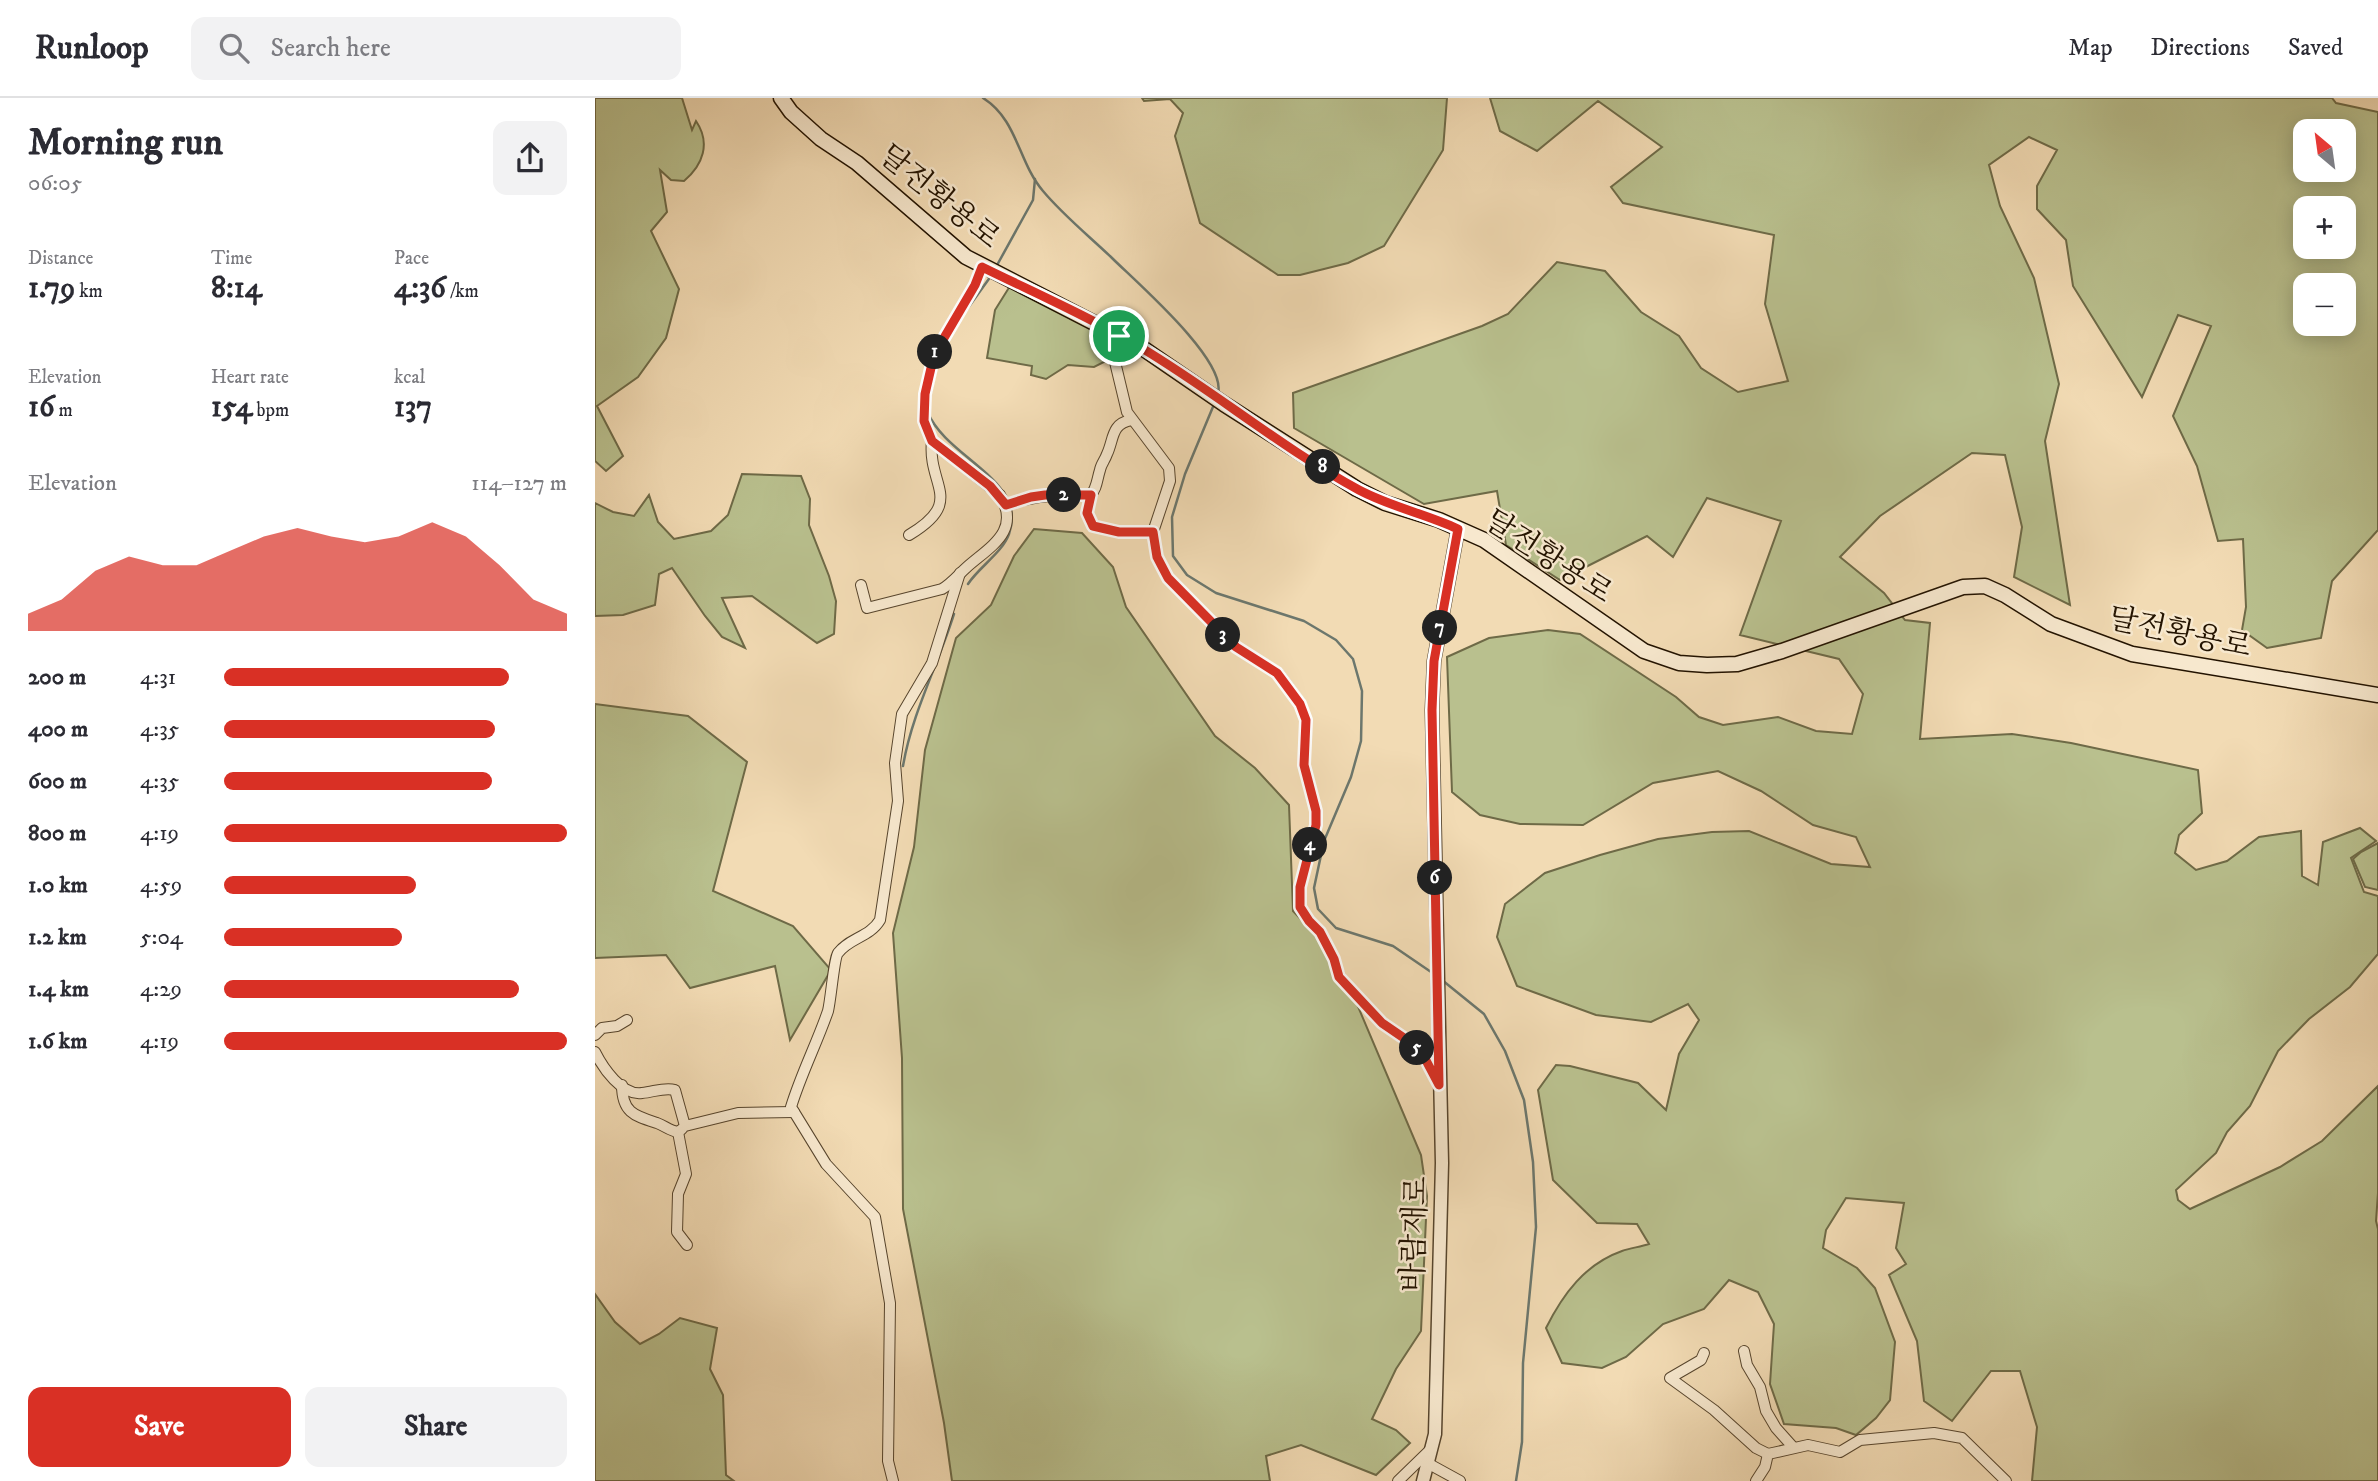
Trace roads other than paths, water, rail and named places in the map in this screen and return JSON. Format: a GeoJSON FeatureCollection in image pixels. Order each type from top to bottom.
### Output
{"type":"FeatureCollection","features":[{"type":"Feature","properties":{"kind":"main road","name":"달전황용로"},"geometry":{"type":"LineString","coordinates":[[781,98],[792,113],[821,139],[857,163],[966,257],[1119,336],[1357,489],[1385,503],[1439,520],[1484,540],[1644,651],[1679,663],[1737,664],[1782,651],[1963,587],[1985,586],[2005,595],[2051,624],[2132,654],[2378,695]]}},
{"type":"Feature","properties":{"kind":"street"},"geometry":{"type":"LineString","coordinates":[[909,535],[923,527],[941,506],[931,450],[932,441],[924,421],[923,408],[934,355],[975,285],[991,271]]}},
{"type":"Feature","properties":{"kind":"street"},"geometry":{"type":"LineString","coordinates":[[1119,336],[1115,362],[1131,420],[1169,468],[1170,481],[1153,532],[1157,557],[1168,578],[1236,647],[1277,673],[1300,704],[1306,720],[1304,765],[1316,811],[1316,825],[1300,887],[1300,907],[1320,932],[1334,959],[1339,977],[1382,1023],[1420,1049],[1439,1085]]}},
{"type":"Feature","properties":{"kind":"street"},"geometry":{"type":"LineString","coordinates":[[1131,420],[1116,427],[1087,513],[1093,526],[1119,532],[1153,532]]}},
{"type":"Feature","properties":{"kind":"street"},"geometry":{"type":"LineString","coordinates":[[932,441],[1009,504]]}},
{"type":"Feature","properties":{"kind":"street"},"geometry":{"type":"LineString","coordinates":[[1009,504],[1045,495],[1091,495]]}},
{"type":"Feature","properties":{"kind":"street"},"geometry":{"type":"LineString","coordinates":[[861,585],[867,608],[942,589],[995,544],[1005,531],[1009,504]]}},
{"type":"Feature","properties":{"kind":"street","name":"바람재로"},"geometry":{"type":"LineString","coordinates":[[1423,1481],[1435,1434],[1442,1163],[1432,710],[1434,661],[1458,529]]}},
{"type":"Feature","properties":{"kind":"street"},"geometry":{"type":"LineString","coordinates":[[893,1481],[888,1461],[890,1303],[874,1217],[826,1164],[791,1107],[828,1011],[836,956],[843,948],[866,935],[880,920],[898,801],[895,762],[902,714],[932,663],[960,573]]}},
{"type":"Feature","properties":{"kind":"street"},"geometry":{"type":"LineString","coordinates":[[595,1035],[602,1028],[617,1027],[627,1020]]}},
{"type":"Feature","properties":{"kind":"street"},"geometry":{"type":"LineString","coordinates":[[595,1052],[603,1069],[628,1092],[639,1094],[668,1088],[675,1090],[686,1174],[678,1194],[677,1232],[687,1245]]}},
{"type":"Feature","properties":{"kind":"street"},"geometry":{"type":"LineString","coordinates":[[622,1085],[622,1094],[631,1113],[641,1120],[659,1124],[672,1131],[738,1113],[794,1111]]}},
{"type":"Feature","properties":{"kind":"street"},"geometry":{"type":"LineString","coordinates":[[1744,1351],[1747,1365],[1760,1387],[1766,1411],[1776,1428],[1793,1447]]}},
{"type":"Feature","properties":{"kind":"street"},"geometry":{"type":"LineString","coordinates":[[1704,1353],[1701,1360],[1670,1378],[1714,1410],[1756,1448],[1768,1454],[1808,1445],[1840,1452],[1860,1440],[1934,1433],[1962,1438],[2005,1481]]}},
{"type":"Feature","properties":{"kind":"street"},"geometry":{"type":"LineString","coordinates":[[1398,1481],[1432,1447]]}},
{"type":"Feature","properties":{"kind":"street"},"geometry":{"type":"LineString","coordinates":[[1756,1481],[1765,1467],[1768,1454]]}},
{"type":"Feature","properties":{"kind":"street"},"geometry":{"type":"LineString","coordinates":[[1429,1464],[1460,1481]]}},
{"type":"Feature","properties":{"kind":"waterway"},"geometry":{"type":"LineString","coordinates":[[983,98],[1004,118],[1043,191],[1158,302],[1194,342],[1217,379],[1218,393]]}},
{"type":"Feature","properties":{"kind":"waterway"},"geometry":{"type":"LineString","coordinates":[[996,267],[1033,200],[1035,179]]}},
{"type":"Feature","properties":{"kind":"waterway"},"geometry":{"type":"LineString","coordinates":[[960,319],[991,276]]}},
{"type":"Feature","properties":{"kind":"waterway"},"geometry":{"type":"LineString","coordinates":[[929,400],[939,356],[946,343]]}},
{"type":"Feature","properties":{"kind":"waterway"},"geometry":{"type":"LineString","coordinates":[[1215,402],[1185,474],[1172,517],[1173,556],[1187,575],[1216,593],[1304,621],[1336,640],[1353,659],[1362,691],[1361,741],[1351,777],[1324,841],[1314,888],[1318,909],[1336,928],[1393,946],[1434,974]]}},
{"type":"Feature","properties":{"kind":"waterway"},"geometry":{"type":"LineString","coordinates":[[928,413],[951,443],[997,484],[1007,499],[1012,515],[1006,541],[968,584]]}},
{"type":"Feature","properties":{"kind":"waterway"},"geometry":{"type":"LineString","coordinates":[[903,766],[919,708],[954,614]]}},
{"type":"Feature","properties":{"kind":"waterway"},"geometry":{"type":"LineString","coordinates":[[1442,980],[1484,1014],[1505,1051],[1524,1100],[1533,1162],[1536,1227],[1523,1363],[1522,1442],[1516,1481]]}}]}
